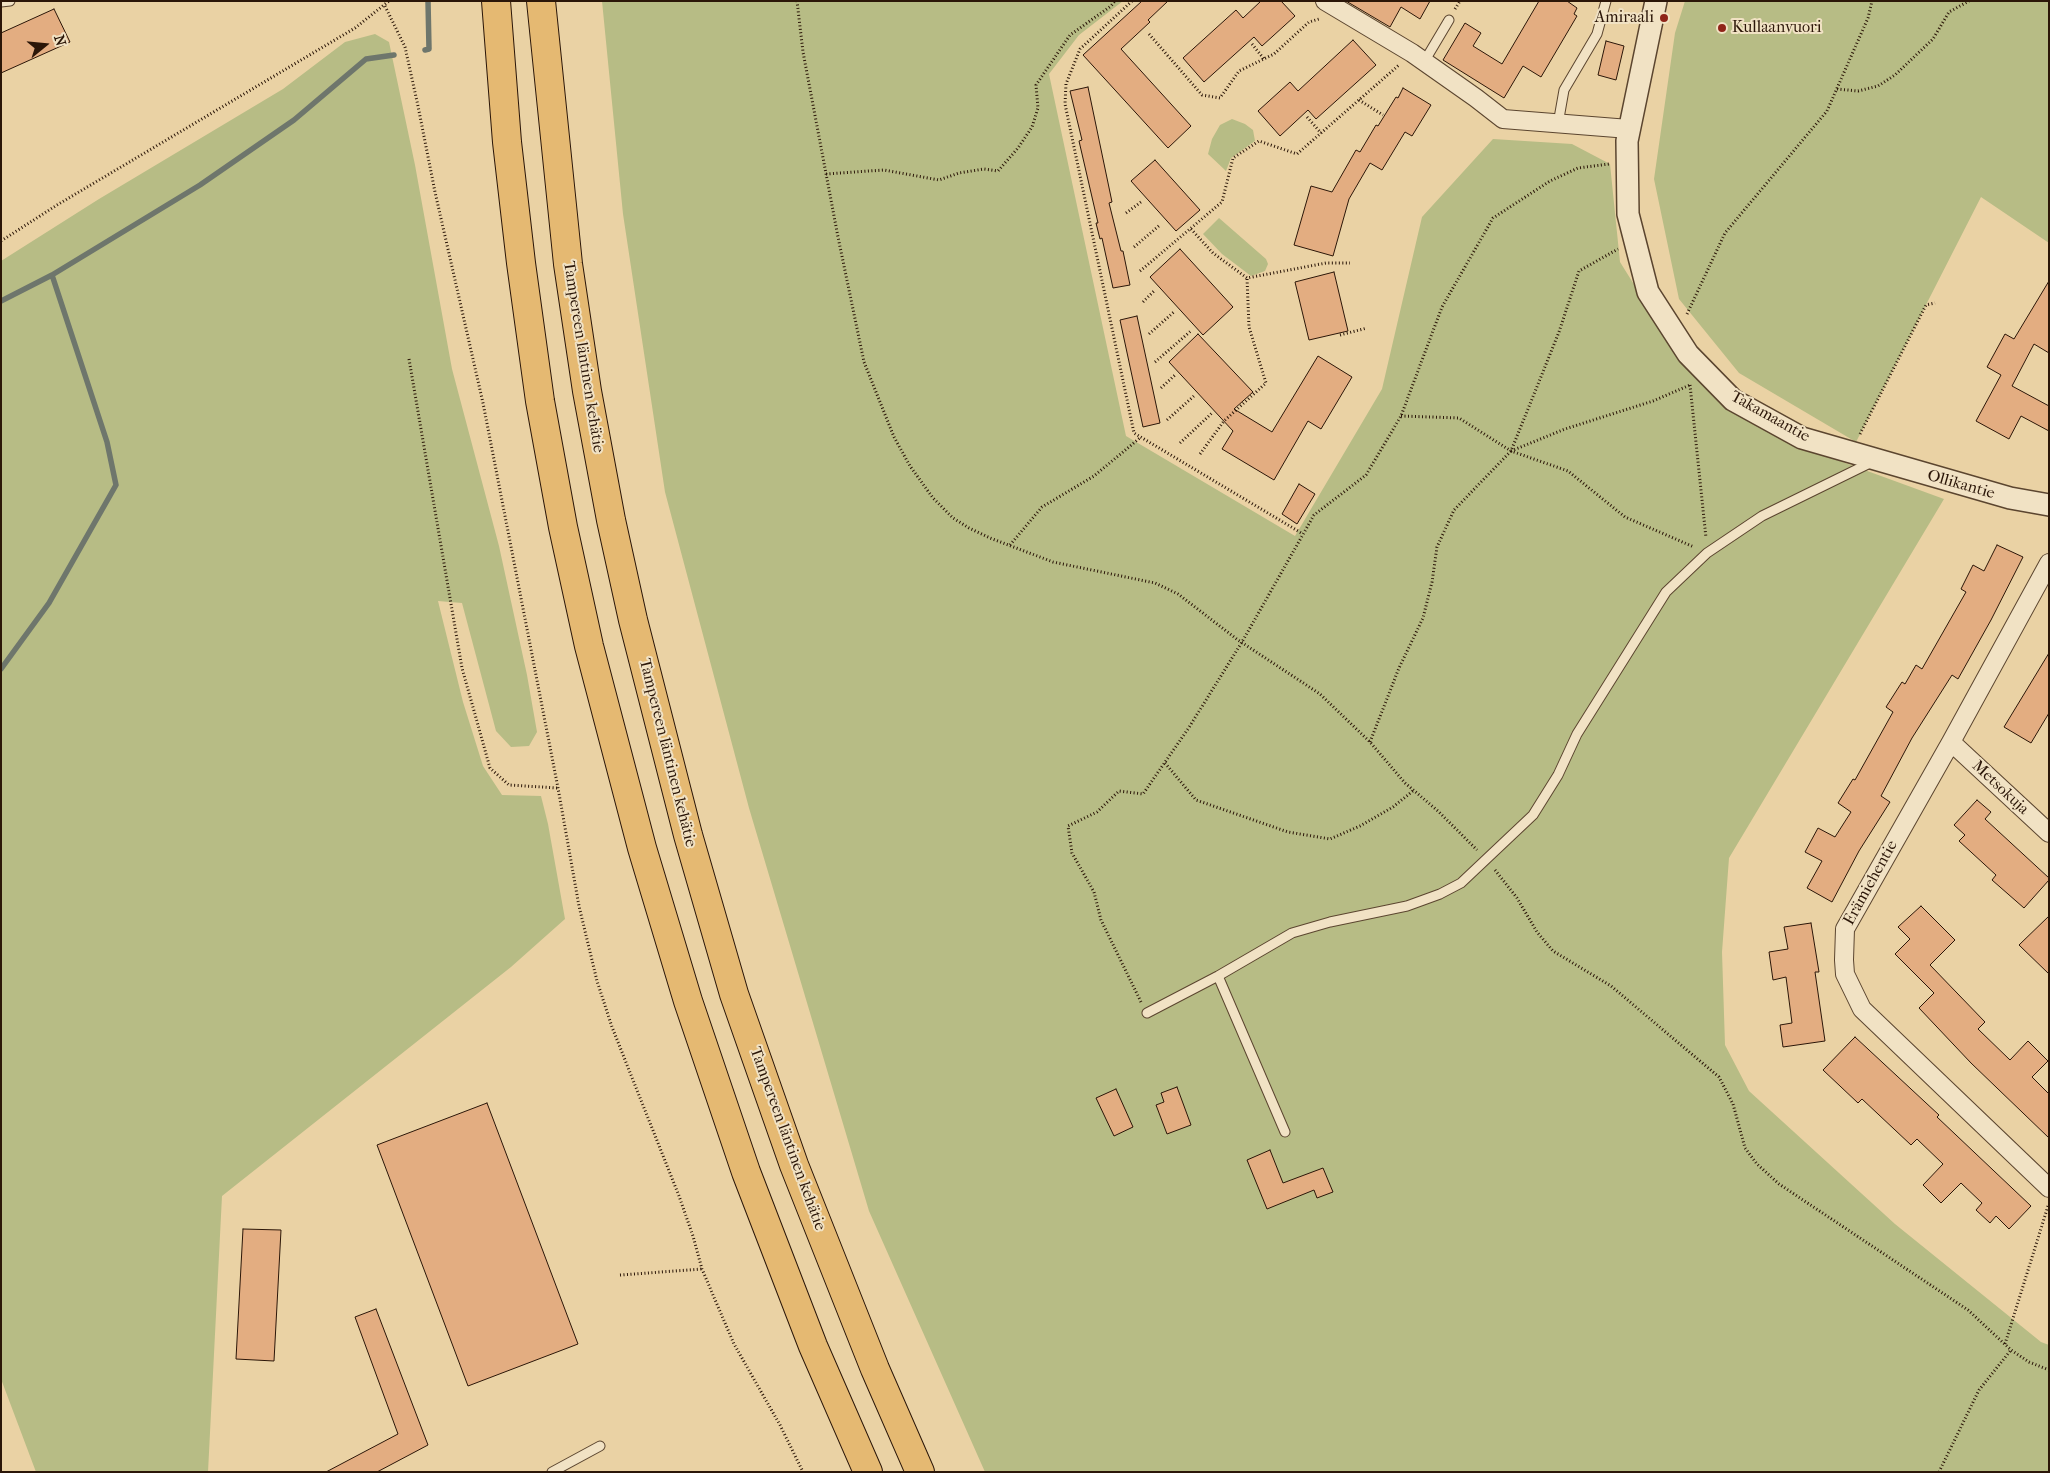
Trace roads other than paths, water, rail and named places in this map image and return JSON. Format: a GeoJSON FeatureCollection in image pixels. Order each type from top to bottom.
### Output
{"type":"FeatureCollection","features":[{"type":"Feature","properties":{"kind":"highway"},"geometry":{"type":"LineString","coordinates":[[496,1],[521,263],[540,401],[589,646],[642,848],[688,1001],[746,1172],[813,1346],[868,1472]]}},
{"type":"Feature","properties":{"kind":"highway","name":"Tampereen läntinen kehätie"},"geometry":{"type":"LineString","coordinates":[[541,1],[568,264],[587,391],[611,520],[631,611],[688,835],[734,994],[794,1165],[875,1369],[920,1472]]}},
{"type":"Feature","properties":{"kind":"street"},"geometry":{"type":"LineString","coordinates":[[1325,1],[1418,58],[1503,119],[1629,129]]}},
{"type":"Feature","properties":{"kind":"street","name":"Takamaantie"},"geometry":{"type":"LineString","coordinates":[[1656,1],[1626,141],[1628,214],[1648,292],[1688,354],[1733,400],[1802,438],[1874,460]]}},
{"type":"Feature","properties":{"kind":"street","name":"Ollikantie"},"geometry":{"type":"LineString","coordinates":[[1874,460],[2010,498],[2049,505]]}},
{"type":"Feature","properties":{"kind":"street","name":"Erämiehentie"},"geometry":{"type":"LineString","coordinates":[[2049,563],[1952,742],[1845,929],[1845,974],[1862,1009],[2049,1188]]}},
{"type":"Feature","properties":{"kind":"street","name":"Metsokuja"},"geometry":{"type":"LineString","coordinates":[[1952,742],[2049,834]]}},
{"type":"Feature","properties":{"kind":"lane"},"geometry":{"type":"LineString","coordinates":[[1,2],[10,1]]}},
{"type":"Feature","properties":{"kind":"lane"},"geometry":{"type":"LineString","coordinates":[[1558,124],[1564,90],[1597,34],[1606,1]]}},
{"type":"Feature","properties":{"kind":"lane"},"geometry":{"type":"LineString","coordinates":[[1418,58],[1449,20]]}},
{"type":"Feature","properties":{"kind":"lane"},"geometry":{"type":"LineString","coordinates":[[1146,1013],[1218,976],[1292,933],[1330,922],[1407,906],[1440,894],[1461,883],[1533,815],[1558,775],[1577,734],[1666,592],[1707,553],[1762,516],[1874,460]]}},
{"type":"Feature","properties":{"kind":"lane"},"geometry":{"type":"LineString","coordinates":[[1218,976],[1284,1132]]}},
{"type":"Feature","properties":{"kind":"lane"},"geometry":{"type":"LineString","coordinates":[[552,1472],[600,1446]]}},
{"type":"Feature","properties":{"kind":"waterway"},"geometry":{"type":"LineString","coordinates":[[425,50],[429,49],[428,1]]}},
{"type":"Feature","properties":{"kind":"waterway"},"geometry":{"type":"LineString","coordinates":[[1,301],[52,275],[200,185],[294,120],[366,59],[394,55]]}},
{"type":"Feature","properties":{"kind":"waterway"},"geometry":{"type":"LineString","coordinates":[[1,669],[49,603],[116,485],[107,442],[52,275]]}},
{"type":"Feature","properties":{"kind":"place","name":"Amiraali"},"geometry":{"type":"Point","coordinates":[1664,18]}},
{"type":"Feature","properties":{"kind":"place","name":"Kullaanvuori"},"geometry":{"type":"Point","coordinates":[1722,28]}}]}
